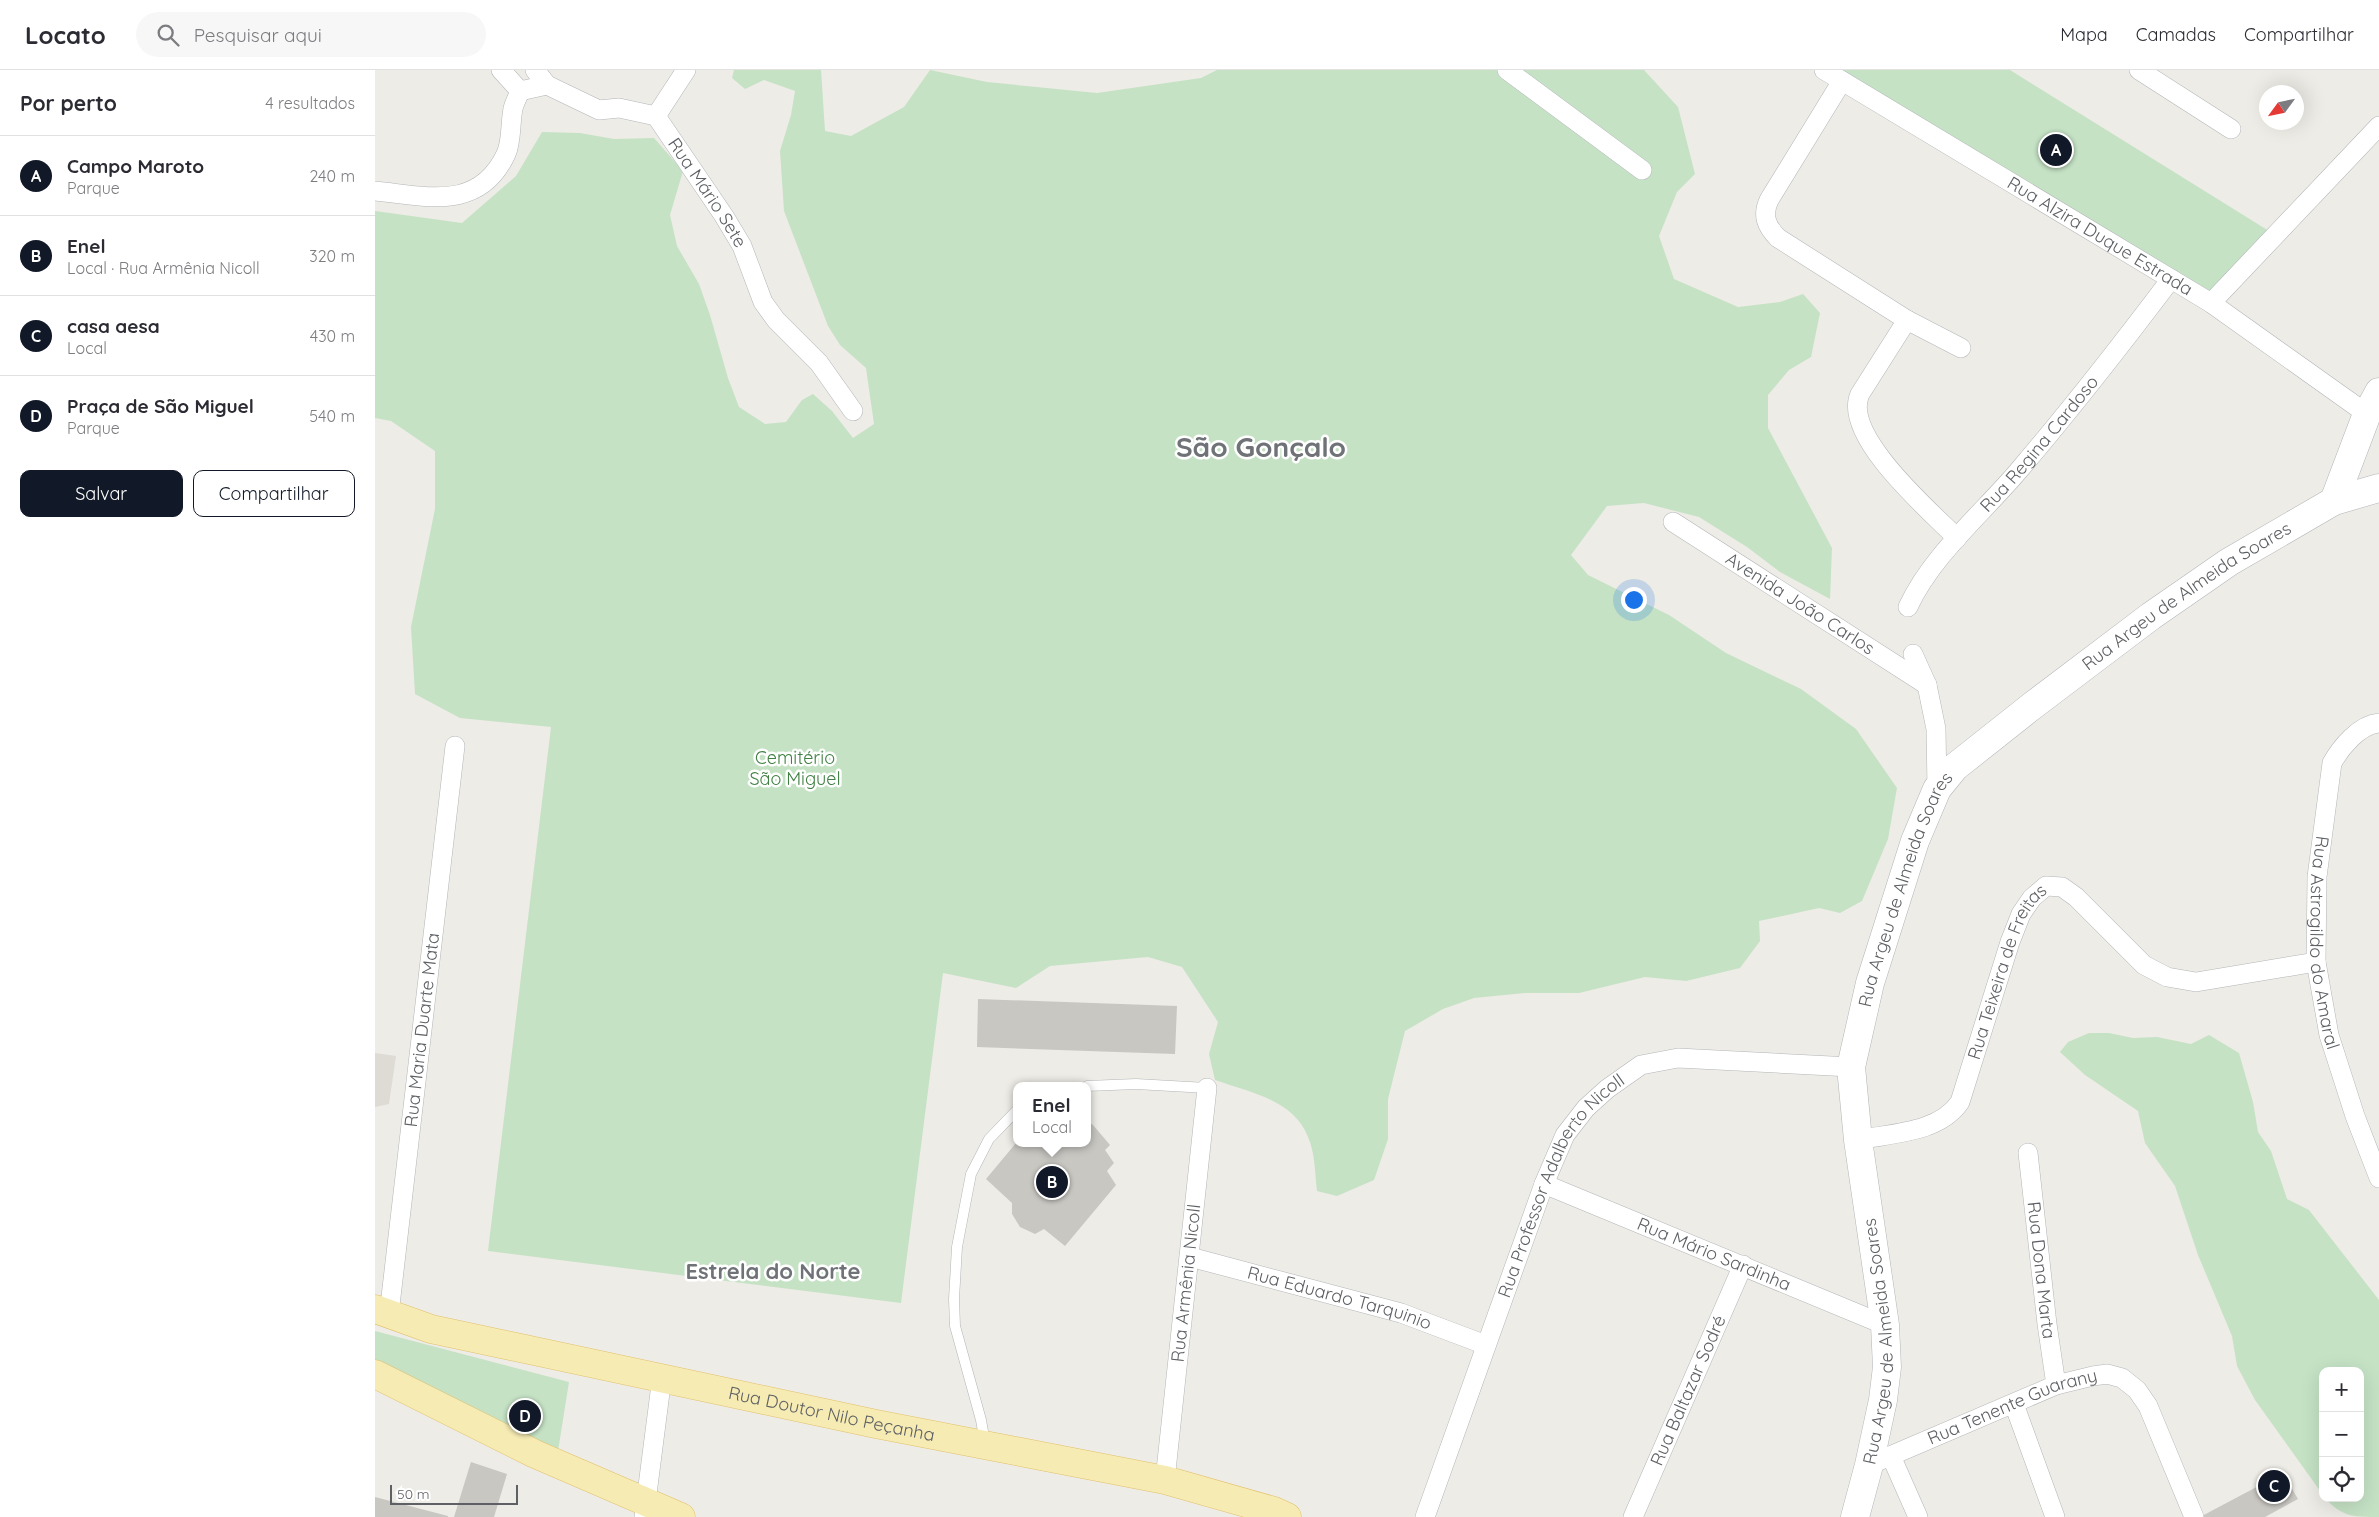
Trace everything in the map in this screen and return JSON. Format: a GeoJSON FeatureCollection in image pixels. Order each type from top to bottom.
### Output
{"type":"FeatureCollection","features":[{"type":"Feature","properties":{"kind":"main road","name":"Rua Doutor Nilo Peçanha"},"geometry":{"type":"LineString","coordinates":[[382,1312],[431,1329],[985,1446],[1165,1480],[1274,1511],[1287,1517]]}},
{"type":"Feature","properties":{"kind":"main road"},"geometry":{"type":"LineString","coordinates":[[375,1374],[645,1510],[681,1517]]}},
{"type":"Feature","properties":{"kind":"street"},"geometry":{"type":"LineString","coordinates":[[501,70],[520,91]]}},
{"type":"Feature","properties":{"kind":"street"},"geometry":{"type":"LineString","coordinates":[[535,70],[547,85],[599,110],[619,108],[656,116],[686,70]]}},
{"type":"Feature","properties":{"kind":"street"},"geometry":{"type":"LineString","coordinates":[[1507,70],[1642,170]]}},
{"type":"Feature","properties":{"kind":"street","name":"Rua Alzira Duque Estrada"},"geometry":{"type":"LineString","coordinates":[[1824,70],[2373,403]]}},
{"type":"Feature","properties":{"kind":"street"},"geometry":{"type":"LineString","coordinates":[[2139,70],[2231,130]]}},
{"type":"Feature","properties":{"kind":"street"},"geometry":{"type":"LineString","coordinates":[[1842,81],[1769,200],[1765,218],[1769,230],[1778,238],[1907,320],[1961,348]]}},
{"type":"Feature","properties":{"kind":"street"},"geometry":{"type":"LineString","coordinates":[[520,91],[547,85]]}},
{"type":"Feature","properties":{"kind":"street"},"geometry":{"type":"LineString","coordinates":[[375,191],[442,198],[460,196],[476,190],[492,176],[506,154],[513,108],[520,91]]}},
{"type":"Feature","properties":{"kind":"street","name":"Rua Mário Sete"},"geometry":{"type":"LineString","coordinates":[[656,116],[725,216],[743,246],[763,302],[776,320],[819,363],[853,411]]}},
{"type":"Feature","properties":{"kind":"street"},"geometry":{"type":"LineString","coordinates":[[2211,303],[2379,126]]}},
{"type":"Feature","properties":{"kind":"street","name":"Rua Regina Cardoso"},"geometry":{"type":"LineString","coordinates":[[1908,608],[1913,595],[1957,538],[2019,470],[2103,370],[2171,279]]}},
{"type":"Feature","properties":{"kind":"street"},"geometry":{"type":"LineString","coordinates":[[1907,320],[1860,394],[1857,407],[1858,414],[1866,436],[1880,459],[1957,538]]}},
{"type":"Feature","properties":{"kind":"street"},"geometry":{"type":"LineString","coordinates":[[2334,501],[2373,403]]}},
{"type":"Feature","properties":{"kind":"street","name":"Rua Argeu de Almeida Soares"},"geometry":{"type":"LineString","coordinates":[[1855,1517],[1880,1461],[1883,1400],[1887,1367],[1885,1325],[1858,1140],[1851,1067],[1870,983],[1915,841],[1937,789],[1955,767],[2032,706],[2151,616],[2229,562],[2334,501],[2379,488]]}},
{"type":"Feature","properties":{"kind":"street","name":"Avenida João Carlos"},"geometry":{"type":"LineString","coordinates":[[1673,522],[1927,685]]}},
{"type":"Feature","properties":{"kind":"street"},"geometry":{"type":"LineString","coordinates":[[1913,654],[1927,685],[1936,729],[1937,789]]}},
{"type":"Feature","properties":{"kind":"street","name":"Rua Astrogildo do Amaral"},"geometry":{"type":"LineString","coordinates":[[2379,723],[2375,723],[2352,736],[2339,750],[2332,763],[2317,878],[2316,962],[2329,1035],[2355,1116],[2379,1178]]}},
{"type":"Feature","properties":{"kind":"street","name":"Rua Maria Duarte Mata"},"geometry":{"type":"LineString","coordinates":[[382,1312],[455,746]]}},
{"type":"Feature","properties":{"kind":"street","name":"Rua Teixeira de Freitas"},"geometry":{"type":"LineString","coordinates":[[1858,1140],[1923,1128],[1942,1121],[1953,1113],[1960,1102],[2010,942],[2021,914],[2032,898],[2046,886],[2062,887],[2076,898],[2144,965],[2167,977],[2196,982],[2316,962]]}},
{"type":"Feature","properties":{"kind":"street","name":"Rua Professor Adalberto Nicoll"},"geometry":{"type":"LineString","coordinates":[[1425,1517],[1544,1184],[1565,1135],[1586,1108],[1607,1089],[1641,1066],[1678,1058],[1851,1067]]}},
{"type":"Feature","properties":{"kind":"street","name":"Rua Armênia Nicoll"},"geometry":{"type":"LineString","coordinates":[[1165,1480],[1207,1088]]}},
{"type":"Feature","properties":{"kind":"street","name":"Rua Dona Marta"},"geometry":{"type":"LineString","coordinates":[[2029,1153],[2047,1324],[2056,1385]]}},
{"type":"Feature","properties":{"kind":"street","name":"Rua Mário Sardinha"},"geometry":{"type":"LineString","coordinates":[[1544,1184],[1885,1325]]}},
{"type":"Feature","properties":{"kind":"street","name":"Rua Eduardo Tarquinio"},"geometry":{"type":"LineString","coordinates":[[1190,1257],[1401,1313],[1486,1345]]}},
{"type":"Feature","properties":{"kind":"street","name":"Rua Baltazar Sodré"},"geometry":{"type":"LineString","coordinates":[[1633,1517],[1743,1265]]}},
{"type":"Feature","properties":{"kind":"street","name":"Rua Tenente Guarany"},"geometry":{"type":"LineString","coordinates":[[1880,1461],[2056,1385],[2107,1374],[2122,1378],[2137,1390],[2151,1415],[2194,1517]]}},
{"type":"Feature","properties":{"kind":"street"},"geometry":{"type":"LineString","coordinates":[[645,1510],[662,1377]]}},
{"type":"Feature","properties":{"kind":"street"},"geometry":{"type":"LineString","coordinates":[[2014,1404],[2055,1517]]}},
{"type":"Feature","properties":{"kind":"street"},"geometry":{"type":"LineString","coordinates":[[1880,1461],[1918,1517]]}},
{"type":"Feature","properties":{"kind":"lane"},"geometry":{"type":"LineString","coordinates":[[1091,1086],[1136,1084],[1207,1088]]}},
{"type":"Feature","properties":{"kind":"lane"},"geometry":{"type":"LineString","coordinates":[[985,1446],[981,1420],[955,1326],[954,1299],[957,1246],[971,1174],[989,1139],[1013,1114]]}},
{"type":"Feature","properties":{"kind":"shaded area"},"geometry":{"type":"Polygon","coordinates":[[[375,1053],[396,1056],[389,1104],[375,1107],[375,1053]]]}},
{"type":"Feature","properties":{"kind":"green space","name":"Cemitério São Miguel"},"geometry":{"type":"Polygon","coordinates":[[[734,70],[821,70],[825,131],[851,136],[904,107],[930,70],[987,82],[1097,93],[1201,78],[1217,70],[1644,70],[1678,107],[1695,174],[1677,192],[1659,236],[1674,279],[1738,307],[1780,302],[1803,294],[1820,313],[1811,357],[1789,370],[1768,395],[1768,428],[1832,548],[1830,599],[1780,572],[1747,547],[1699,517],[1644,503],[1607,506],[1571,555],[1588,575],[1669,615],[1726,653],[1801,689],[1856,729],[1897,788],[1888,839],[1862,901],[1840,913],[1819,908],[1759,921],[1760,941],[1740,968],[1686,981],[1645,977],[1579,993],[1525,993],[1474,998],[1443,1009],[1405,1031],[1388,1099],[1388,1139],[1374,1180],[1337,1196],[1317,1191],[1310,1143],[1301,1124],[1292,1114],[1269,1099],[1215,1080],[1209,1054],[1218,1022],[1182,967],[1148,957],[1050,966],[1016,988],[943,973],[901,1303],[488,1251],[551,727],[460,718],[415,694],[411,627],[435,509],[435,451],[391,421],[375,418],[375,211],[462,223],[516,176],[542,132],[580,133],[614,139],[654,138],[683,171],[670,215],[677,246],[699,284],[739,407],[765,424],[786,422],[802,400],[813,394],[832,411],[853,438],[874,424],[866,368],[840,345],[828,326],[784,211],[780,151],[791,115],[795,91],[764,80],[745,89],[732,78],[734,70]]]}},
{"type":"Feature","properties":{"kind":"green space"},"geometry":{"type":"Polygon","coordinates":[[[1838,70],[2010,70],[2269,231],[2211,295],[1838,70]]]}},
{"type":"Feature","properties":{"kind":"green space"},"geometry":{"type":"Polygon","coordinates":[[[2089,1033],[2109,1033],[2133,1038],[2157,1037],[2191,1044],[2209,1035],[2239,1053],[2253,1102],[2258,1132],[2271,1151],[2287,1199],[2309,1210],[2379,1300],[2379,1517],[2349,1515],[2337,1509],[2329,1502],[2364,1502],[2364,1367],[2319,1367],[2319,1489],[2255,1400],[2237,1366],[2232,1336],[2198,1255],[2175,1186],[2145,1143],[2138,1111],[2085,1075],[2060,1052],[2068,1042],[2089,1033]]]}},
{"type":"Feature","properties":{"kind":"green space"},"geometry":{"type":"Polygon","coordinates":[[[375,1331],[569,1382],[558,1451],[375,1363],[375,1331]]]}},
{"type":"Feature","properties":{"kind":"building"},"geometry":{"type":"Polygon","coordinates":[[[978,999],[1177,1006],[1175,1054],[977,1047],[978,999]]]}},
{"type":"Feature","properties":{"kind":"building"},"geometry":{"type":"Polygon","coordinates":[[[1091,1124],[1110,1145],[1105,1150],[1114,1163],[1107,1171],[1116,1185],[1065,1246],[1044,1229],[1035,1234],[1020,1227],[1012,1214],[1012,1203],[986,1179],[1013,1147],[1091,1147],[1091,1124]]]}},
{"type":"Feature","properties":{"kind":"building"},"geometry":{"type":"Polygon","coordinates":[[[471,1462],[507,1474],[494,1517],[454,1517],[471,1462]]]}},
{"type":"Feature","properties":{"kind":"building"},"geometry":{"type":"Polygon","coordinates":[[[2283,1473],[2298,1499],[2265,1517],[2200,1517],[2283,1473]]]}},
{"type":"Feature","properties":{"kind":"building"},"geometry":{"type":"Polygon","coordinates":[[[375,1497],[448,1516],[448,1517],[375,1517],[375,1497]]]}},
{"type":"Feature","properties":{"kind":"place","name":"Campo Maroto"},"geometry":{"type":"Point","coordinates":[2056,150]}},
{"type":"Feature","properties":{"kind":"place","name":"Enel"},"geometry":{"type":"Point","coordinates":[1052,1182]}},
{"type":"Feature","properties":{"kind":"place","name":"Praça de São Miguel"},"geometry":{"type":"Point","coordinates":[525,1416]}},
{"type":"Feature","properties":{"kind":"place","name":"casa aesa"},"geometry":{"type":"Point","coordinates":[2274,1486]}},
{"type":"Feature","properties":{"kind":"district","name":"São Gonçalo"},"geometry":{"type":"Point","coordinates":[1261,447]}},
{"type":"Feature","properties":{"kind":"district","name":"Estrela do Norte"},"geometry":{"type":"Point","coordinates":[773,1271]}}]}
